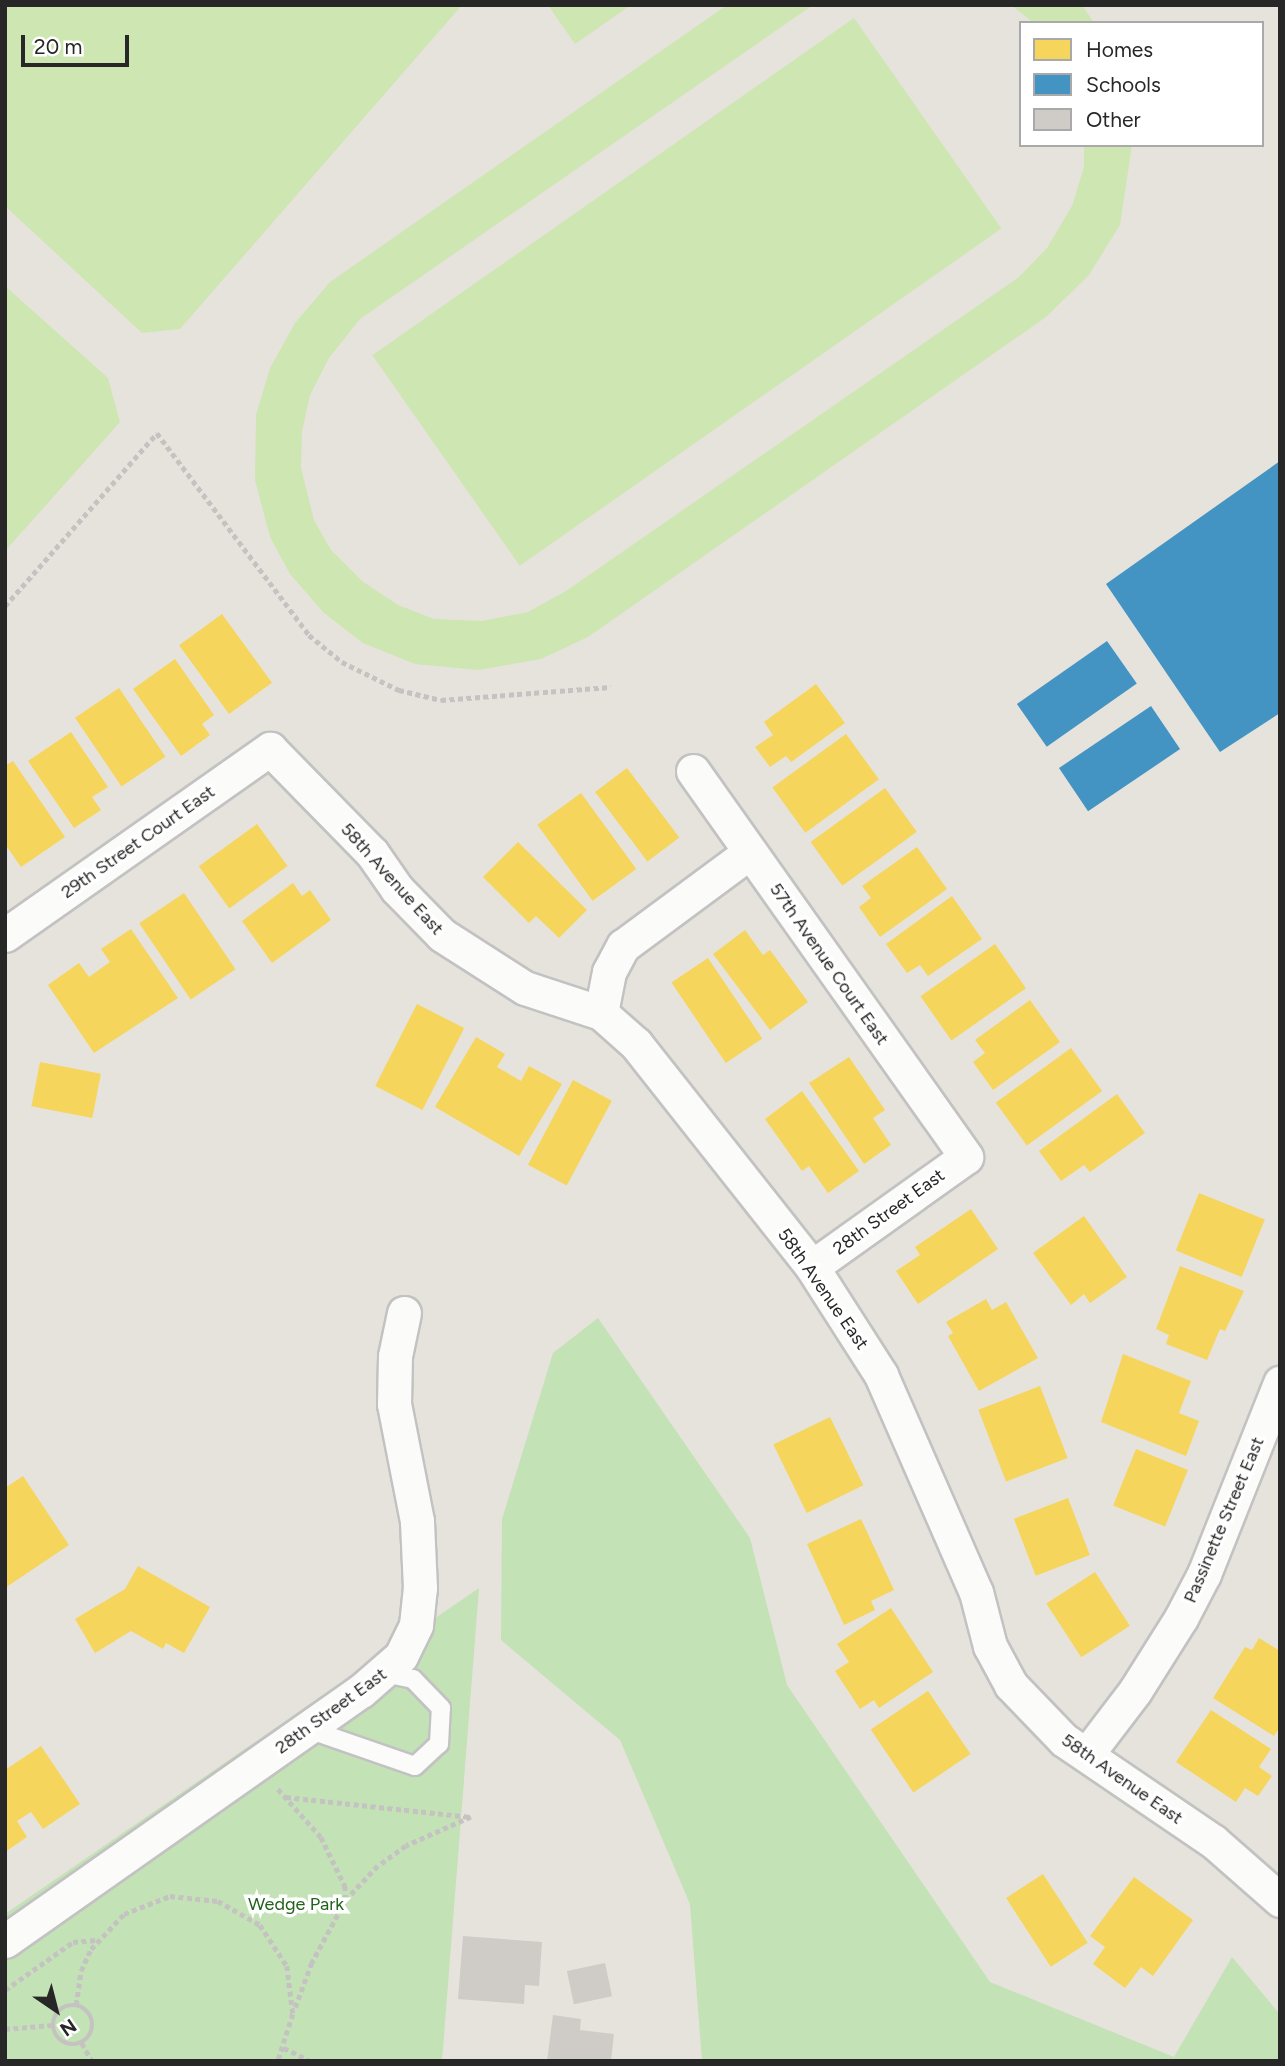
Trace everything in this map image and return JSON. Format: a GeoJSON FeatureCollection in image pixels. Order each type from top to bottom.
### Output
{"type":"FeatureCollection","features":[{"type":"Feature","properties":{"kind":"street","name":"29th Street Court East"},"geometry":{"type":"LineString","coordinates":[[5,935],[270,749]]}},
{"type":"Feature","properties":{"kind":"street","name":"58th Avenue East"},"geometry":{"type":"LineString","coordinates":[[270,749],[372,853],[397,889],[442,935],[499,975],[559,1002],[600,1013],[636,1044],[812,1267],[881,1375],[976,1592],[982,1625],[1000,1667],[1028,1707],[1087,1754],[1214,1842],[1280,1900]]}},
{"type":"Feature","properties":{"kind":"street","name":"57th Avenue Court East"},"geometry":{"type":"LineString","coordinates":[[693,771],[966,1157]]}},
{"type":"Feature","properties":{"kind":"street"},"geometry":{"type":"LineString","coordinates":[[600,1013],[609,972],[623,946],[750,852]]}},
{"type":"Feature","properties":{"kind":"street","name":"28th Street East"},"geometry":{"type":"LineString","coordinates":[[812,1267],[966,1157]]}},
{"type":"Feature","properties":{"kind":"street","name":"28th Street East"},"geometry":{"type":"LineString","coordinates":[[5,1941],[385,1673],[410,1643],[420,1588],[417,1521],[394,1404],[395,1356],[404,1313]]}},
{"type":"Feature","properties":{"kind":"street","name":"Passinette Street East"},"geometry":{"type":"LineString","coordinates":[[1087,1754],[1135,1691],[1187,1607],[1280,1383]]}},
{"type":"Feature","properties":{"kind":"lane"},"geometry":{"type":"LineString","coordinates":[[308,1729],[415,1766],[439,1744],[441,1707],[413,1679],[385,1673]]}},
{"type":"Feature","properties":{"kind":"path"},"geometry":{"type":"LineString","coordinates":[[5,606],[157,433],[309,635],[342,662],[399,690],[441,700],[611,687]]}},
{"type":"Feature","properties":{"kind":"path"},"geometry":{"type":"LineString","coordinates":[[255,1766],[310,1821],[333,1856],[346,1900]]}},
{"type":"Feature","properties":{"kind":"path"},"geometry":{"type":"LineString","coordinates":[[278,2061],[312,1963],[346,1900],[379,1866],[406,1846],[471,1817],[286,1797]]}},
{"type":"Feature","properties":{"kind":"path"},"geometry":{"type":"LineString","coordinates":[[76,2005],[81,1971],[98,1940],[124,1914],[146,1902],[194,1896],[218,1901],[241,1911],[276,1944],[287,1966],[293,2014]]}},
{"type":"Feature","properties":{"kind":"path"},"geometry":{"type":"LineString","coordinates":[[5,1990],[73,1942],[98,1940]]}},
{"type":"Feature","properties":{"kind":"path"},"geometry":{"type":"LineString","coordinates":[[53,2025],[64,2008],[76,2005]]}},
{"type":"Feature","properties":{"kind":"path"},"geometry":{"type":"LineString","coordinates":[[76,2005],[91,2016],[93,2026],[82,2043]]}},
{"type":"Feature","properties":{"kind":"path"},"geometry":{"type":"LineString","coordinates":[[5,2029],[53,2025]]}},
{"type":"Feature","properties":{"kind":"path"},"geometry":{"type":"LineString","coordinates":[[53,2025],[62,2042],[82,2043]]}},
{"type":"Feature","properties":{"kind":"path"},"geometry":{"type":"LineString","coordinates":[[82,2043],[92,2061]]}},
{"type":"Feature","properties":{"kind":"path"},"geometry":{"type":"LineString","coordinates":[[284,2048],[310,2061]]}},
{"type":"Feature","properties":{"kind":"green space"},"geometry":{"type":"Polygon","coordinates":[[[5,5],[462,5],[180,329],[142,333],[5,206],[5,5]]]}},
{"type":"Feature","properties":{"kind":"green space"},"geometry":{"type":"Polygon","coordinates":[[[548,5],[631,5],[575,44],[548,5]]]}},
{"type":"Feature","properties":{"kind":"green space"},"geometry":{"type":"Polygon","coordinates":[[[727,5],[813,5],[360,319],[329,358],[310,395],[302,432],[301,468],[314,520],[331,550],[362,581],[398,605],[434,619],[482,621],[528,612],[566,591],[1019,277],[1047,248],[1072,206],[1084,167],[1084,147],[1132,147],[1120,225],[1089,275],[1046,317],[588,637],[541,659],[478,670],[415,664],[363,643],[324,613],[290,574],[270,537],[255,480],[256,415],[270,368],[295,323],[330,282],[727,5]]]}},
{"type":"Feature","properties":{"kind":"green space"},"geometry":{"type":"Polygon","coordinates":[[[1011,5],[1082,5],[1093,21],[1031,21],[1011,5]]]}},
{"type":"Feature","properties":{"kind":"green space"},"geometry":{"type":"Polygon","coordinates":[[[854,18],[1001,229],[520,566],[372,355],[854,18]]]}},
{"type":"Feature","properties":{"kind":"green space"},"geometry":{"type":"Polygon","coordinates":[[[5,286],[108,378],[120,422],[5,551],[5,286]]]}},
{"type":"Feature","properties":{"kind":"green space"},"geometry":{"type":"Polygon","coordinates":[[[598,1318],[750,1538],[787,1685],[990,1982],[1174,2057],[1232,1957],[1278,2012],[1280,2061],[702,2061],[690,1904],[620,1740],[501,1640],[502,1519],[553,1353],[598,1318]]]}},
{"type":"Feature","properties":{"kind":"green space","name":"Wedge Park"},"geometry":{"type":"Polygon","coordinates":[[[479,1588],[442,2061],[5,2061],[5,1914],[479,1588]]]}},
{"type":"Feature","properties":{"kind":"building: Homes"},"geometry":{"type":"Polygon","coordinates":[[[222,614],[272,683],[229,714],[179,645],[222,614]]]}},
{"type":"Feature","properties":{"kind":"building: Homes"},"geometry":{"type":"Polygon","coordinates":[[[175,659],[214,715],[202,724],[210,735],[181,756],[133,689],[175,659]]]}},
{"type":"Feature","properties":{"kind":"building: Homes"},"geometry":{"type":"Polygon","coordinates":[[[816,684],[845,723],[791,762],[786,756],[770,767],[755,747],[773,735],[764,722],[816,684]]]}},
{"type":"Feature","properties":{"kind":"building: Homes"},"geometry":{"type":"Polygon","coordinates":[[[119,688],[165,757],[121,786],[75,718],[119,688]]]}},
{"type":"Feature","properties":{"kind":"building: Homes"},"geometry":{"type":"Polygon","coordinates":[[[71,732],[108,787],[92,797],[101,810],[74,828],[28,761],[71,732]]]}},
{"type":"Feature","properties":{"kind":"building: Homes"},"geometry":{"type":"Polygon","coordinates":[[[846,734],[879,779],[805,833],[772,787],[846,734]]]}},
{"type":"Feature","properties":{"kind":"building: Homes"},"geometry":{"type":"Polygon","coordinates":[[[13,761],[65,837],[21,867],[5,844],[5,766],[13,761]]]}},
{"type":"Feature","properties":{"kind":"building: Homes"},"geometry":{"type":"Polygon","coordinates":[[[627,768],[679,837],[647,862],[595,792],[627,768]]]}},
{"type":"Feature","properties":{"kind":"building: Homes"},"geometry":{"type":"Polygon","coordinates":[[[885,788],[917,832],[842,886],[811,842],[885,788]]]}},
{"type":"Feature","properties":{"kind":"building: Homes"},"geometry":{"type":"Polygon","coordinates":[[[581,793],[636,869],[593,901],[537,825],[581,793]]]}},
{"type":"Feature","properties":{"kind":"building: Homes"},"geometry":{"type":"Polygon","coordinates":[[[257,824],[288,866],[229,908],[199,866],[257,824]]]}},
{"type":"Feature","properties":{"kind":"building: Homes"},"geometry":{"type":"Polygon","coordinates":[[[518,842],[587,910],[559,938],[536,916],[529,923],[483,877],[518,842]]]}},
{"type":"Feature","properties":{"kind":"building: Homes"},"geometry":{"type":"Polygon","coordinates":[[[917,847],[947,889],[880,937],[859,907],[871,898],[862,886],[917,847]]]}},
{"type":"Feature","properties":{"kind":"building: Homes"},"geometry":{"type":"Polygon","coordinates":[[[293,883],[302,896],[310,890],[331,920],[272,963],[242,921],[293,883]]]}},
{"type":"Feature","properties":{"kind":"building: Homes"},"geometry":{"type":"Polygon","coordinates":[[[184,893],[235,969],[191,999],[139,923],[184,893]]]}},
{"type":"Feature","properties":{"kind":"building: Homes"},"geometry":{"type":"Polygon","coordinates":[[[952,896],[982,939],[928,976],[920,965],[907,973],[886,944],[952,896]]]}},
{"type":"Feature","properties":{"kind":"building: Homes"},"geometry":{"type":"Polygon","coordinates":[[[131,929],[178,998],[94,1053],[48,985],[79,963],[89,977],[110,962],[101,949],[131,929]]]}},
{"type":"Feature","properties":{"kind":"building: Homes"},"geometry":{"type":"Polygon","coordinates":[[[745,930],[763,955],[770,950],[808,1002],[770,1030],[713,954],[745,930]]]}},
{"type":"Feature","properties":{"kind":"building: Homes"},"geometry":{"type":"Polygon","coordinates":[[[995,944],[1026,988],[951,1040],[920,996],[995,944]]]}},
{"type":"Feature","properties":{"kind":"building: Homes"},"geometry":{"type":"Polygon","coordinates":[[[708,958],[762,1038],[726,1063],[672,983],[708,958]]]}},
{"type":"Feature","properties":{"kind":"building: Homes"},"geometry":{"type":"Polygon","coordinates":[[[1030,1000],[1060,1042],[993,1090],[973,1062],[985,1053],[975,1040],[1030,1000]]]}},
{"type":"Feature","properties":{"kind":"building: Homes"},"geometry":{"type":"Polygon","coordinates":[[[417,1004],[464,1028],[422,1110],[375,1086],[417,1004]]]}},
{"type":"Feature","properties":{"kind":"building: Homes"},"geometry":{"type":"Polygon","coordinates":[[[476,1037],[505,1054],[497,1067],[521,1081],[529,1066],[562,1084],[519,1156],[435,1107],[476,1037]]]}},
{"type":"Feature","properties":{"kind":"building: Homes"},"geometry":{"type":"Polygon","coordinates":[[[1071,1048],[1102,1091],[1027,1146],[996,1103],[1071,1048]]]}},
{"type":"Feature","properties":{"kind":"building: Homes"},"geometry":{"type":"Polygon","coordinates":[[[849,1057],[885,1110],[873,1118],[891,1145],[864,1164],[809,1083],[849,1057]]]}},
{"type":"Feature","properties":{"kind":"building: Homes"},"geometry":{"type":"Polygon","coordinates":[[[40,1062],[101,1074],[92,1118],[31,1106],[40,1062]]]}},
{"type":"Feature","properties":{"kind":"building: Homes"},"geometry":{"type":"Polygon","coordinates":[[[573,1080],[612,1101],[567,1185],[528,1165],[573,1080]]]}},
{"type":"Feature","properties":{"kind":"building: Homes"},"geometry":{"type":"Polygon","coordinates":[[[802,1091],[859,1171],[828,1193],[809,1166],[802,1171],[765,1119],[802,1091]]]}},
{"type":"Feature","properties":{"kind":"building: Homes"},"geometry":{"type":"Polygon","coordinates":[[[1117,1094],[1145,1133],[1090,1172],[1084,1165],[1061,1181],[1039,1151],[1117,1094]]]}},
{"type":"Feature","properties":{"kind":"building: Homes"},"geometry":{"type":"Polygon","coordinates":[[[1199,1193],[1265,1220],[1242,1277],[1176,1250],[1199,1193]]]}},
{"type":"Feature","properties":{"kind":"building: Homes"},"geometry":{"type":"Polygon","coordinates":[[[971,1209],[998,1249],[918,1304],[896,1271],[920,1255],[915,1247],[971,1209]]]}},
{"type":"Feature","properties":{"kind":"building: Homes"},"geometry":{"type":"Polygon","coordinates":[[[1084,1216],[1127,1277],[1090,1303],[1084,1294],[1071,1305],[1033,1253],[1084,1216]]]}},
{"type":"Feature","properties":{"kind":"building: Homes"},"geometry":{"type":"Polygon","coordinates":[[[1180,1266],[1244,1291],[1225,1331],[1220,1329],[1207,1360],[1166,1344],[1169,1335],[1156,1329],[1180,1266]]]}},
{"type":"Feature","properties":{"kind":"building: Homes"},"geometry":{"type":"Polygon","coordinates":[[[986,1299],[992,1310],[1006,1302],[1038,1358],[979,1391],[948,1336],[953,1333],[946,1322],[986,1299]]]}},
{"type":"Feature","properties":{"kind":"building: Homes"},"geometry":{"type":"Polygon","coordinates":[[[1123,1354],[1191,1381],[1179,1413],[1199,1421],[1186,1456],[1101,1422],[1123,1354]]]}},
{"type":"Feature","properties":{"kind":"building: Homes"},"geometry":{"type":"Polygon","coordinates":[[[1040,1386],[1068,1458],[1006,1482],[978,1410],[1040,1386]]]}},
{"type":"Feature","properties":{"kind":"building: Homes"},"geometry":{"type":"Polygon","coordinates":[[[830,1417],[863,1485],[807,1513],[773,1445],[830,1417]]]}},
{"type":"Feature","properties":{"kind":"building: Homes"},"geometry":{"type":"Polygon","coordinates":[[[1136,1449],[1188,1470],[1165,1527],[1113,1506],[1136,1449]]]}},
{"type":"Feature","properties":{"kind":"building: Homes"},"geometry":{"type":"Polygon","coordinates":[[[23,1476],[69,1545],[5,1588],[5,1488],[23,1476]]]}},
{"type":"Feature","properties":{"kind":"building: Homes"},"geometry":{"type":"Polygon","coordinates":[[[1068,1498],[1090,1555],[1036,1576],[1014,1519],[1068,1498]]]}},
{"type":"Feature","properties":{"kind":"building: Homes"},"geometry":{"type":"Polygon","coordinates":[[[861,1519],[894,1590],[871,1601],[875,1610],[844,1625],[807,1544],[861,1519]]]}},
{"type":"Feature","properties":{"kind":"building: Homes"},"geometry":{"type":"Polygon","coordinates":[[[138,1566],[210,1607],[184,1653],[166,1643],[163,1649],[131,1631],[95,1653],[75,1619],[125,1589],[138,1566]]]}},
{"type":"Feature","properties":{"kind":"building: Homes"},"geometry":{"type":"Polygon","coordinates":[[[1095,1572],[1130,1626],[1081,1657],[1046,1604],[1095,1572]]]}},
{"type":"Feature","properties":{"kind":"building: Homes"},"geometry":{"type":"Polygon","coordinates":[[[891,1608],[933,1672],[879,1708],[874,1700],[860,1709],[835,1671],[849,1662],[837,1644],[891,1608]]]}},
{"type":"Feature","properties":{"kind":"building: Homes"},"geometry":{"type":"Polygon","coordinates":[[[1259,1638],[1280,1651],[1280,1727],[1274,1736],[1213,1698],[1245,1647],[1252,1650],[1259,1638]]]}},
{"type":"Feature","properties":{"kind":"building: Homes"},"geometry":{"type":"Polygon","coordinates":[[[928,1691],[970,1754],[913,1793],[871,1730],[928,1691]]]}},
{"type":"Feature","properties":{"kind":"building: Homes"},"geometry":{"type":"Polygon","coordinates":[[[1211,1710],[1271,1749],[1259,1767],[1272,1776],[1258,1796],[1245,1788],[1236,1802],[1176,1762],[1211,1710]]]}},
{"type":"Feature","properties":{"kind":"building: Homes"},"geometry":{"type":"Polygon","coordinates":[[[41,1746],[80,1804],[43,1829],[31,1812],[17,1821],[27,1837],[5,1852],[5,1765],[8,1768],[41,1746]]]}},
{"type":"Feature","properties":{"kind":"building: Homes"},"geometry":{"type":"Polygon","coordinates":[[[1043,1874],[1088,1943],[1051,1967],[1006,1898],[1043,1874]]]}},
{"type":"Feature","properties":{"kind":"building: Homes"},"geometry":{"type":"Polygon","coordinates":[[[1134,1877],[1193,1920],[1153,1976],[1141,1967],[1125,1988],[1093,1964],[1105,1947],[1090,1936],[1134,1877]]]}},
{"type":"Feature","properties":{"kind":"building: Schools"},"geometry":{"type":"Polygon","coordinates":[[[1280,461],[1280,713],[1220,752],[1106,584],[1280,461]]]}},
{"type":"Feature","properties":{"kind":"building: Schools"},"geometry":{"type":"Polygon","coordinates":[[[1107,641],[1137,684],[1047,747],[1017,704],[1107,641]]]}},
{"type":"Feature","properties":{"kind":"building: Schools"},"geometry":{"type":"Polygon","coordinates":[[[1151,706],[1180,749],[1088,811],[1059,768],[1151,706]]]}},
{"type":"Feature","properties":{"kind":"building: Other"},"geometry":{"type":"Polygon","coordinates":[[[463,1936],[542,1942],[539,1986],[525,1985],[524,2004],[458,1999],[463,1936]]]}},
{"type":"Feature","properties":{"kind":"building: Other"},"geometry":{"type":"Polygon","coordinates":[[[605,1963],[612,1996],[574,2004],[567,1971],[605,1963]]]}},
{"type":"Feature","properties":{"kind":"building: Other"},"geometry":{"type":"Polygon","coordinates":[[[553,2015],[581,2019],[580,2030],[614,2034],[611,2061],[547,2061],[553,2015]]]}}]}
